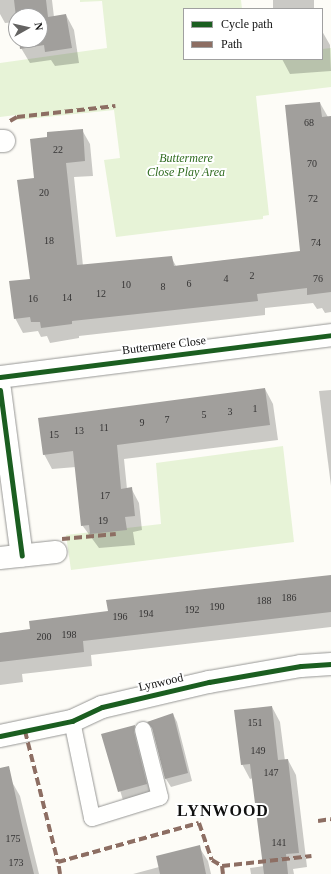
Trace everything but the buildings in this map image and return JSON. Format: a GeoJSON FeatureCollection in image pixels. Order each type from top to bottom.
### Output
{"type":"FeatureCollection","features":[{"type":"Feature","properties":{"kind":"street","name":"Buttermere Close"},"geometry":{"type":"LineString","coordinates":[[0,377],[331,335]]}},
{"type":"Feature","properties":{"kind":"street"},"geometry":{"type":"LineString","coordinates":[[0,390],[22,556]]}},
{"type":"Feature","properties":{"kind":"street"},"geometry":{"type":"LineString","coordinates":[[0,558],[56,552]]}},
{"type":"Feature","properties":{"kind":"street","name":"Lynwood"},"geometry":{"type":"LineString","coordinates":[[0,736],[72,721],[102,707],[209,682],[301,666],[331,664]]}},
{"type":"Feature","properties":{"kind":"lane"},"geometry":{"type":"LineString","coordinates":[[72,721],[92,818],[160,797],[143,730]]}},
{"type":"Feature","properties":{"kind":"green space","name":"Buttermere Close Play Area"},"geometry":{"type":"Polygon","coordinates":[[[80,0],[241,0],[242,8],[183,8],[183,60],[323,60],[323,49],[331,48],[331,87],[256,96],[269,215],[263,216],[263,219],[116,237],[104,160],[120,158],[114,110],[17,120],[16,115],[0,117],[0,63],[107,48],[102,1],[80,2],[80,0]]]}},
{"type":"Feature","properties":{"kind":"green space"},"geometry":{"type":"Polygon","coordinates":[[[283,446],[294,542],[71,570],[66,535],[161,524],[156,463],[283,446]]]}},
{"type":"Feature","properties":{"kind":"marked path"},"geometry":{"type":"LineString","coordinates":[[10,121],[17,117],[115,106]]}},
{"type":"Feature","properties":{"kind":"marked path"},"geometry":{"type":"LineString","coordinates":[[62,539],[116,534]]}},
{"type":"Feature","properties":{"kind":"marked path"},"geometry":{"type":"LineString","coordinates":[[25,731],[58,862]]}},
{"type":"Feature","properties":{"kind":"marked path"},"geometry":{"type":"LineString","coordinates":[[318,821],[331,819]]}},
{"type":"Feature","properties":{"kind":"marked path"},"geometry":{"type":"LineString","coordinates":[[60,874],[58,862],[199,823],[212,860],[222,866],[223,874]]}},
{"type":"Feature","properties":{"kind":"marked path"},"geometry":{"type":"LineString","coordinates":[[222,866],[311,856]]}},
{"type":"Feature","properties":{"kind":"cycle path"},"geometry":{"type":"LineString","coordinates":[[0,377],[331,335]]}},
{"type":"Feature","properties":{"kind":"cycle path"},"geometry":{"type":"LineString","coordinates":[[0,390],[22,556]]}},
{"type":"Feature","properties":{"kind":"cycle path"},"geometry":{"type":"LineString","coordinates":[[0,736],[72,721],[102,707],[209,682],[301,666],[331,664]]}},
{"type":"Feature","properties":{"kind":"district","name":"LYNWOOD"},"geometry":{"type":"Point","coordinates":[223,811]}}]}
